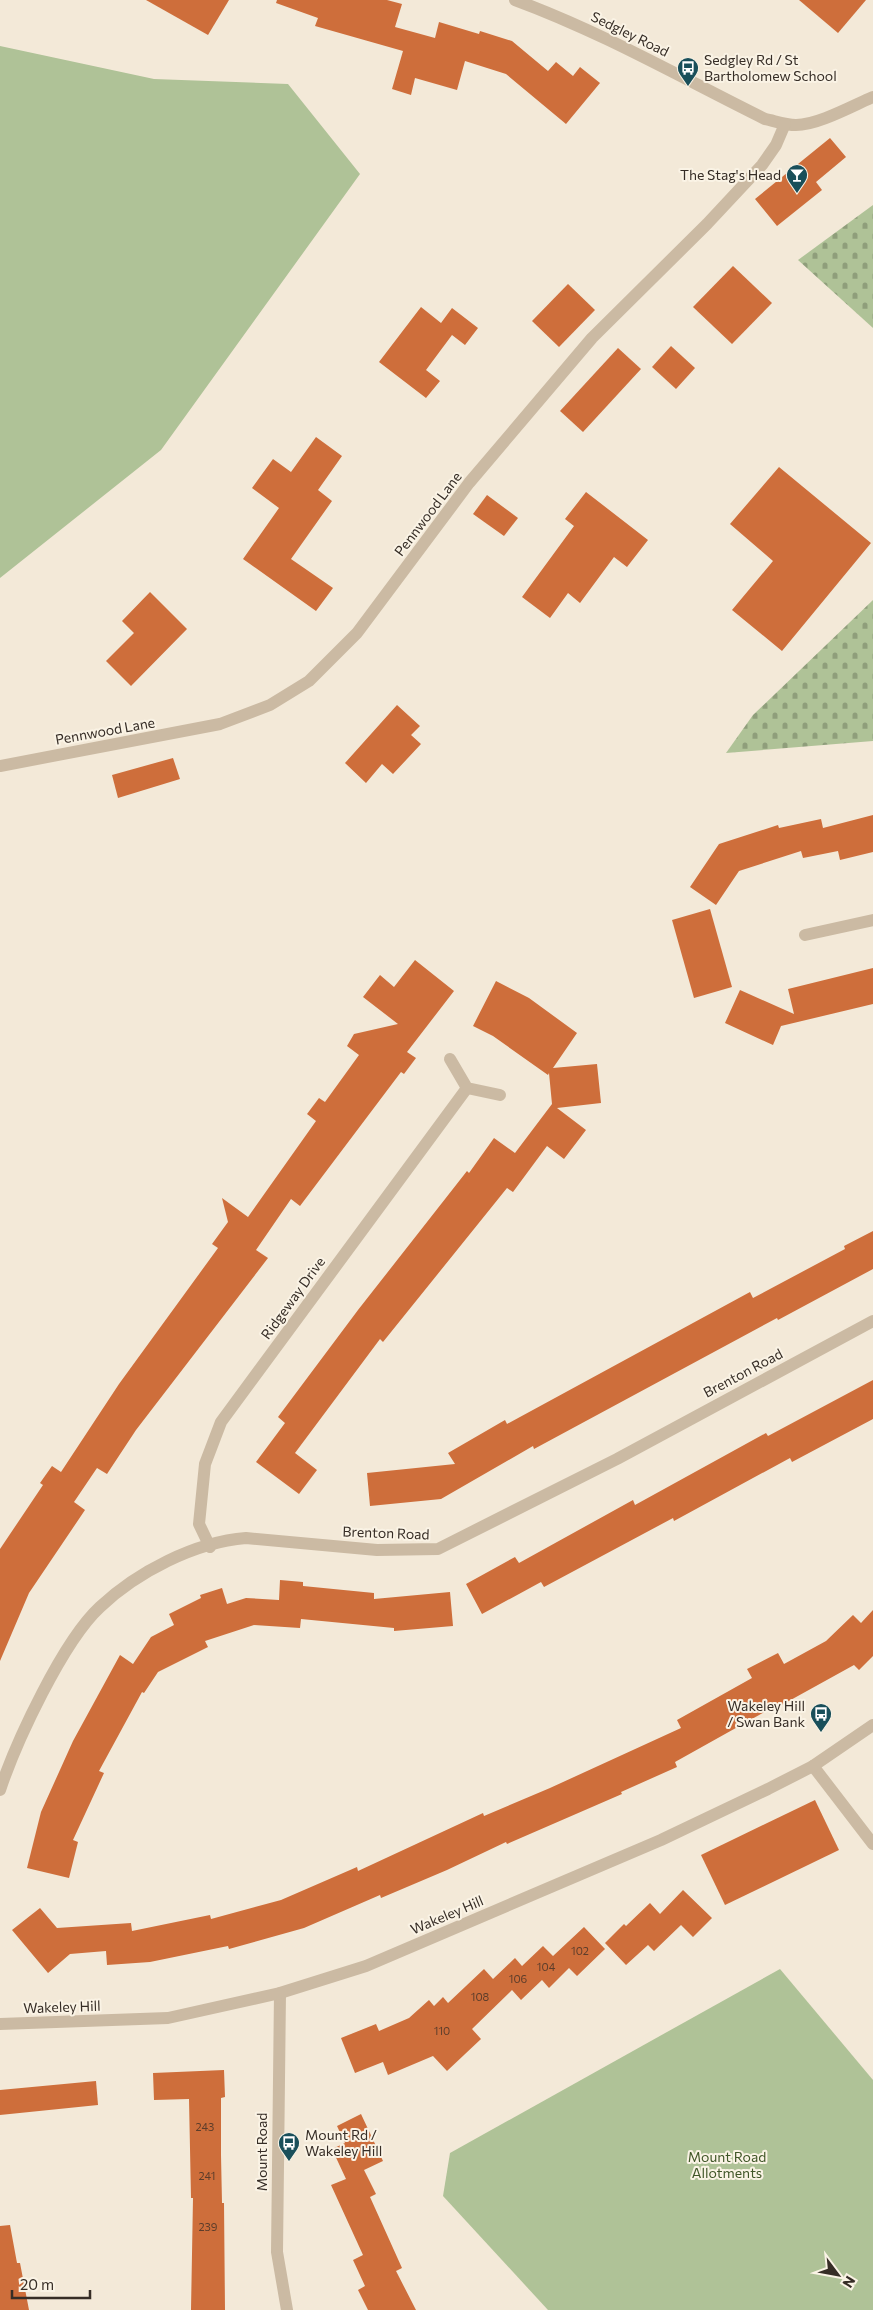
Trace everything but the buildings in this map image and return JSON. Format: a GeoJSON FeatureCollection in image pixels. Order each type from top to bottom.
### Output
{"type":"FeatureCollection","features":[{"type":"Feature","properties":{"kind":"street","name":"Sedgley Road"},"geometry":{"type":"LineString","coordinates":[[515,0],[554,15],[613,42],[765,118],[785,124]]}},
{"type":"Feature","properties":{"kind":"street"},"geometry":{"type":"LineString","coordinates":[[785,124],[798,125],[812,122],[873,97]]}},
{"type":"Feature","properties":{"kind":"street","name":"Pennwood Lane"},"geometry":{"type":"LineString","coordinates":[[0,766],[220,724],[270,704],[309,681],[357,633],[469,483],[592,338],[707,224],[762,165],[776,145],[785,124]]}},
{"type":"Feature","properties":{"kind":"street"},"geometry":{"type":"LineString","coordinates":[[805,935],[873,920]]}},
{"type":"Feature","properties":{"kind":"street"},"geometry":{"type":"LineString","coordinates":[[450,1059],[467,1088],[500,1095]]}},
{"type":"Feature","properties":{"kind":"street","name":"Ridgeway Drive"},"geometry":{"type":"LineString","coordinates":[[210,1547],[199,1524],[205,1464],[221,1422],[467,1088]]}},
{"type":"Feature","properties":{"kind":"street","name":"Brenton Road"},"geometry":{"type":"LineString","coordinates":[[0,1790],[45,1690],[75,1636],[99,1607],[133,1581],[176,1556],[231,1540],[246,1538],[377,1550],[438,1549],[617,1459],[873,1321]]}},
{"type":"Feature","properties":{"kind":"street","name":"Wakeley Hill"},"geometry":{"type":"LineString","coordinates":[[0,2024],[168,2018],[280,1993],[366,1966],[662,1840],[813,1766],[873,1725]]}},
{"type":"Feature","properties":{"kind":"street"},"geometry":{"type":"LineString","coordinates":[[813,1766],[873,1844]]}},
{"type":"Feature","properties":{"kind":"street","name":"Mount Road"},"geometry":{"type":"LineString","coordinates":[[280,1993],[277,2252],[287,2310]]}},
{"type":"Feature","properties":{"kind":"green space"},"geometry":{"type":"Polygon","coordinates":[[[0,46],[154,79],[288,84],[360,174],[161,450],[0,578],[0,46]]]}},
{"type":"Feature","properties":{"kind":"green space"},"geometry":{"type":"Polygon","coordinates":[[[873,205],[873,328],[798,260],[873,205]]]}},
{"type":"Feature","properties":{"kind":"green space"},"geometry":{"type":"Polygon","coordinates":[[[873,600],[873,741],[726,753],[753,715],[873,600]]]}},
{"type":"Feature","properties":{"kind":"green space","name":"Mount Road Allotments"},"geometry":{"type":"Polygon","coordinates":[[[780,1969],[873,2080],[873,2310],[548,2310],[443,2196],[450,2153],[780,1969]]]}},
{"type":"Feature","properties":{"kind":"place","name":"Sedgley Rd / St Bartholomew School"},"geometry":{"type":"Point","coordinates":[688,87]}},
{"type":"Feature","properties":{"kind":"place","name":"The Stag's Head"},"geometry":{"type":"Point","coordinates":[797,194]}},
{"type":"Feature","properties":{"kind":"place","name":"Wakeley Hill / Swan Bank"},"geometry":{"type":"Point","coordinates":[821,1733]}},
{"type":"Feature","properties":{"kind":"place","name":"Mount Rd / Wakeley Hill"},"geometry":{"type":"Point","coordinates":[289,2162]}}]}
